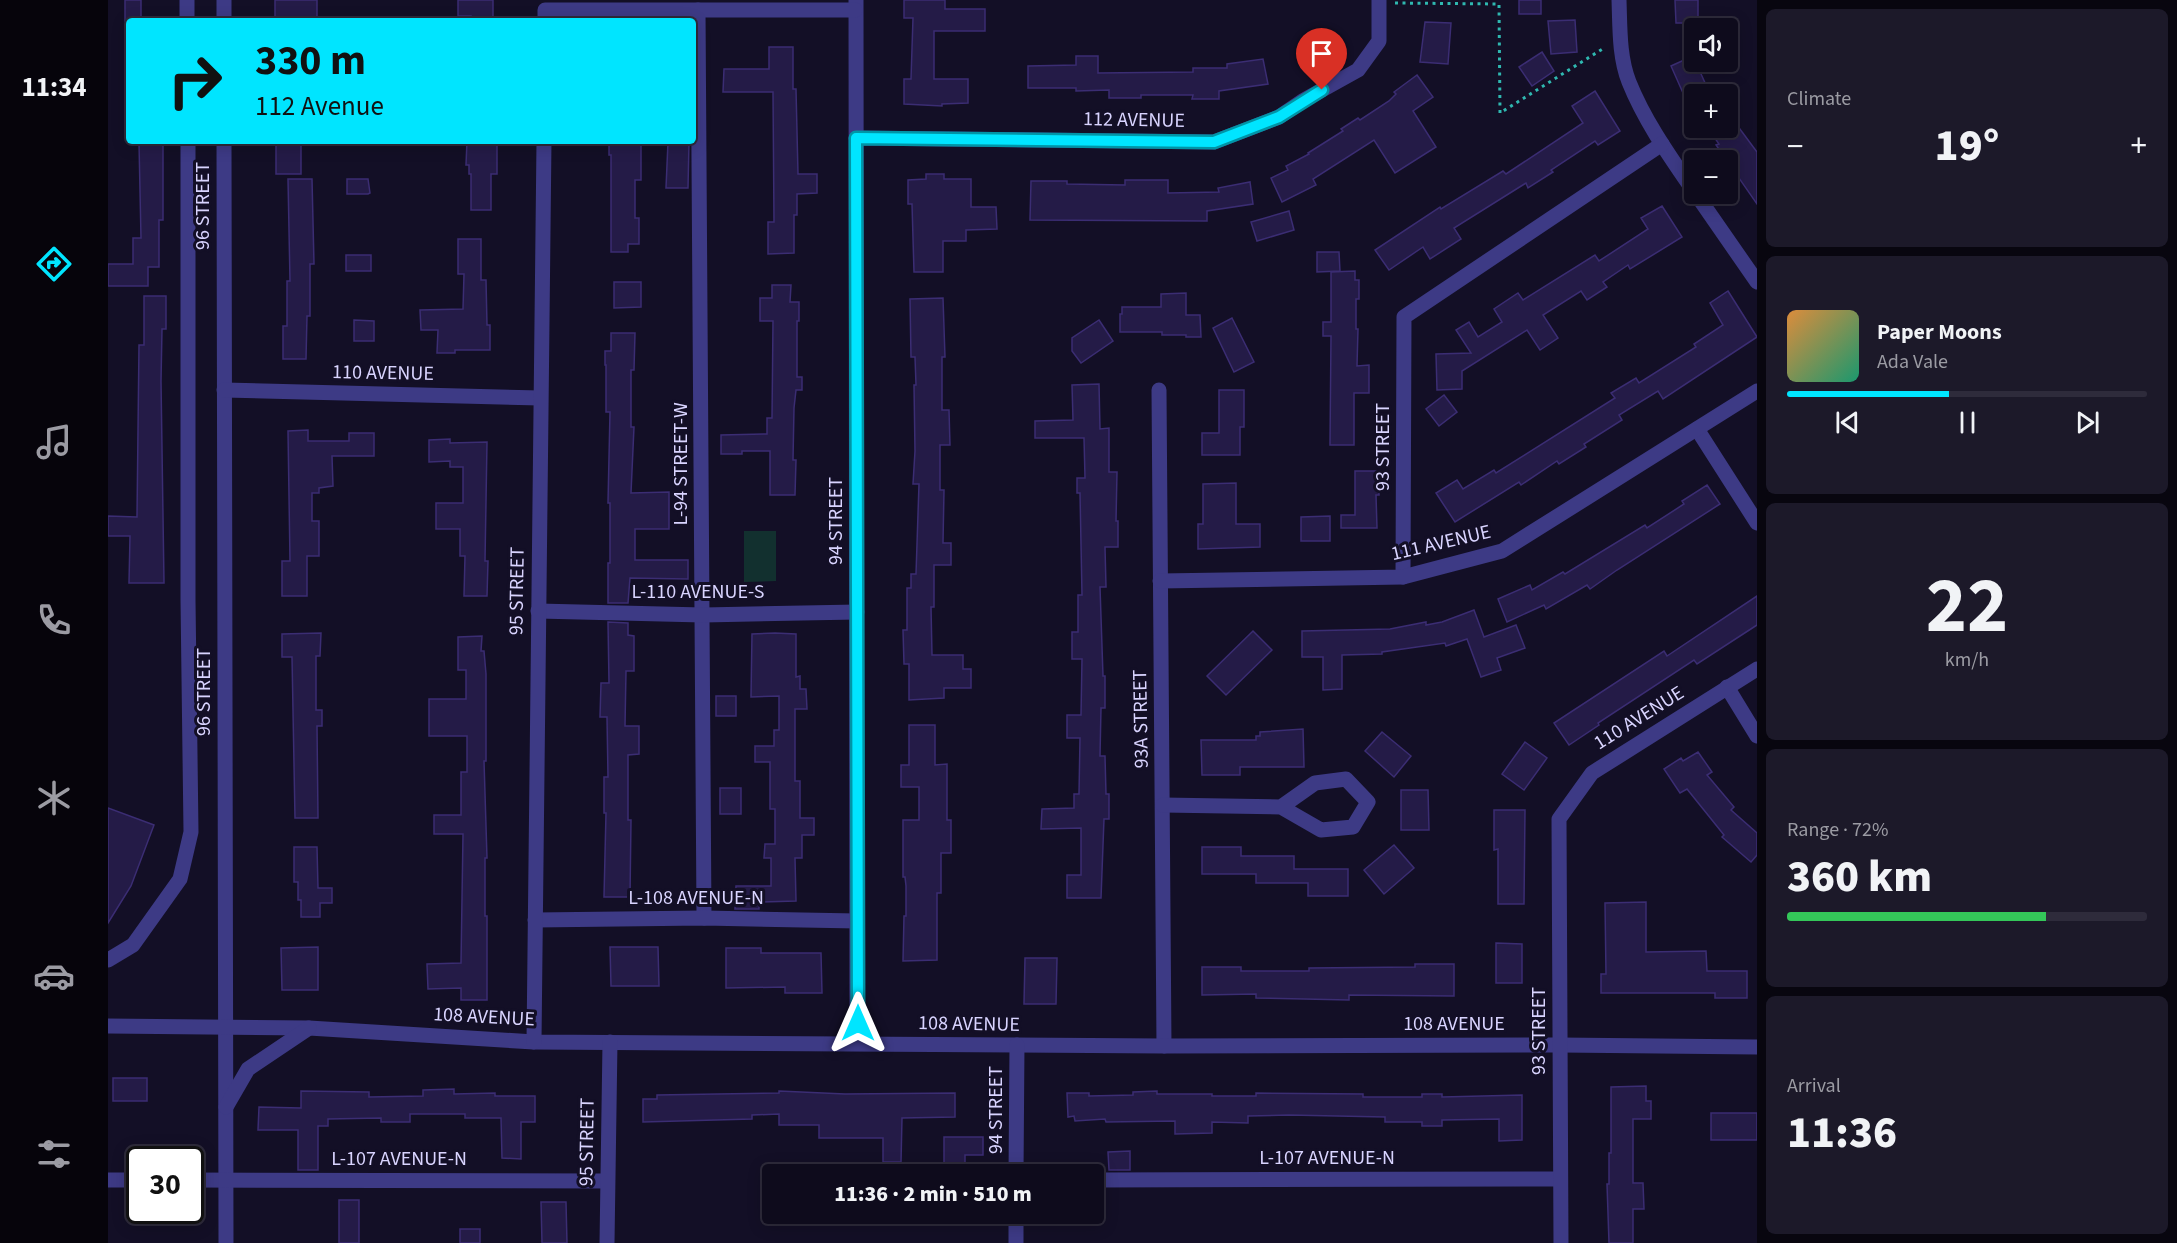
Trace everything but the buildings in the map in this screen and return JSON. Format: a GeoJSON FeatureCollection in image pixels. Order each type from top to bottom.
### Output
{"type":"FeatureCollection","features":[{"type":"Feature","properties":{"kind":"street"},"geometry":{"type":"LineString","coordinates":[[188,0],[188,18]]}},
{"type":"Feature","properties":{"kind":"street"},"geometry":{"type":"LineString","coordinates":[[224,0],[224,18]]}},
{"type":"Feature","properties":{"kind":"street"},"geometry":{"type":"LineString","coordinates":[[1619,0],[1620,38],[1628,81],[1662,144],[1684,177]]}},
{"type":"Feature","properties":{"kind":"street","name":"112 AVENUE"},"geometry":{"type":"LineString","coordinates":[[856,138],[1214,142],[1279,117],[1304,100],[1358,70],[1379,41],[1378,1]]}},
{"type":"Feature","properties":{"kind":"street"},"geometry":{"type":"LineString","coordinates":[[545,15],[856,5]]}},
{"type":"Feature","properties":{"kind":"street","name":"94 STREET"},"geometry":{"type":"LineString","coordinates":[[856,5],[858,1043]]}},
{"type":"Feature","properties":{"kind":"street","name":"L-94 STREET-W"},"geometry":{"type":"LineString","coordinates":[[698,10],[704,918]]}},
{"type":"Feature","properties":{"kind":"street","name":"96 STREET"},"geometry":{"type":"LineString","coordinates":[[108,960],[133,945],[180,879],[191,832],[188,600],[188,144]]}},
{"type":"Feature","properties":{"kind":"street","name":"96 STREET"},"geometry":{"type":"LineString","coordinates":[[224,144],[226,1243]]}},
{"type":"Feature","properties":{"kind":"street","name":"95 STREET"},"geometry":{"type":"LineString","coordinates":[[534,1042],[544,144]]}},
{"type":"Feature","properties":{"kind":"street","name":"93 STREET"},"geometry":{"type":"LineString","coordinates":[[1403,577],[1404,317],[1662,144]]}},
{"type":"Feature","properties":{"kind":"street"},"geometry":{"type":"LineString","coordinates":[[1703,204],[1757,282]]}},
{"type":"Feature","properties":{"kind":"street","name":"110 AVENUE"},"geometry":{"type":"LineString","coordinates":[[224,390],[540,398]]}},
{"type":"Feature","properties":{"kind":"street","name":"93A STREET"},"geometry":{"type":"LineString","coordinates":[[1159,390],[1164,1046]]}},
{"type":"Feature","properties":{"kind":"street","name":"111 AVENUE"},"geometry":{"type":"LineString","coordinates":[[1160,581],[1403,577],[1502,550],[1757,391]]}},
{"type":"Feature","properties":{"kind":"street"},"geometry":{"type":"LineString","coordinates":[[1697,429],[1757,523]]}},
{"type":"Feature","properties":{"kind":"street","name":"L-110 AVENUE-S"},"geometry":{"type":"LineString","coordinates":[[538,611],[703,615],[857,612]]}},
{"type":"Feature","properties":{"kind":"street","name":"110 AVENUE"},"geometry":{"type":"LineString","coordinates":[[1559,819],[1592,773],[1757,669]]}},
{"type":"Feature","properties":{"kind":"street"},"geometry":{"type":"LineString","coordinates":[[1727,687],[1757,736]]}},
{"type":"Feature","properties":{"kind":"street"},"geometry":{"type":"LineString","coordinates":[[1163,805],[1281,807],[1321,830],[1353,826],[1368,802],[1346,779],[1315,783],[1281,807]]}},
{"type":"Feature","properties":{"kind":"street","name":"93 STREET"},"geometry":{"type":"LineString","coordinates":[[1559,819],[1561,1243]]}},
{"type":"Feature","properties":{"kind":"street","name":"L-108 AVENUE-N"},"geometry":{"type":"LineString","coordinates":[[535,920],[704,918],[858,921]]}},
{"type":"Feature","properties":{"kind":"street","name":"108 AVENUE"},"geometry":{"type":"LineString","coordinates":[[108,1026],[309,1028],[534,1042],[1017,1046],[1757,1047]]}},
{"type":"Feature","properties":{"kind":"street"},"geometry":{"type":"LineString","coordinates":[[225,1110],[248,1069],[309,1028]]}},
{"type":"Feature","properties":{"kind":"street","name":"95 STREET"},"geometry":{"type":"LineString","coordinates":[[607,1243],[610,1042]]}},
{"type":"Feature","properties":{"kind":"street","name":"94 STREET"},"geometry":{"type":"LineString","coordinates":[[1017,1046],[1017,1164]]}},
{"type":"Feature","properties":{"kind":"street","name":"L-107 AVENUE-N"},"geometry":{"type":"LineString","coordinates":[[1104,1180],[1560,1179]]}},
{"type":"Feature","properties":{"kind":"street"},"geometry":{"type":"LineString","coordinates":[[108,1180],[126,1180]]}},
{"type":"Feature","properties":{"kind":"street","name":"L-107 AVENUE-N"},"geometry":{"type":"LineString","coordinates":[[204,1180],[607,1181]]}},
{"type":"Feature","properties":{"kind":"street"},"geometry":{"type":"LineString","coordinates":[[1016,1224],[1016,1243]]}},
{"type":"Feature","properties":{"kind":"path"},"geometry":{"type":"LineString","coordinates":[[1378,1],[1499,4],[1500,113],[1620,38]]}},
{"type":"Feature","properties":{"kind":"green space"},"geometry":{"type":"Polygon","coordinates":[[[744,531],[776,531],[776,581],[744,582],[744,531]]]}},
{"type":"Feature","properties":{"kind":"route"},"geometry":{"type":"LineString","coordinates":[[858,1023],[856,138],[1214,142],[1279,117],[1322,90]]}}]}
